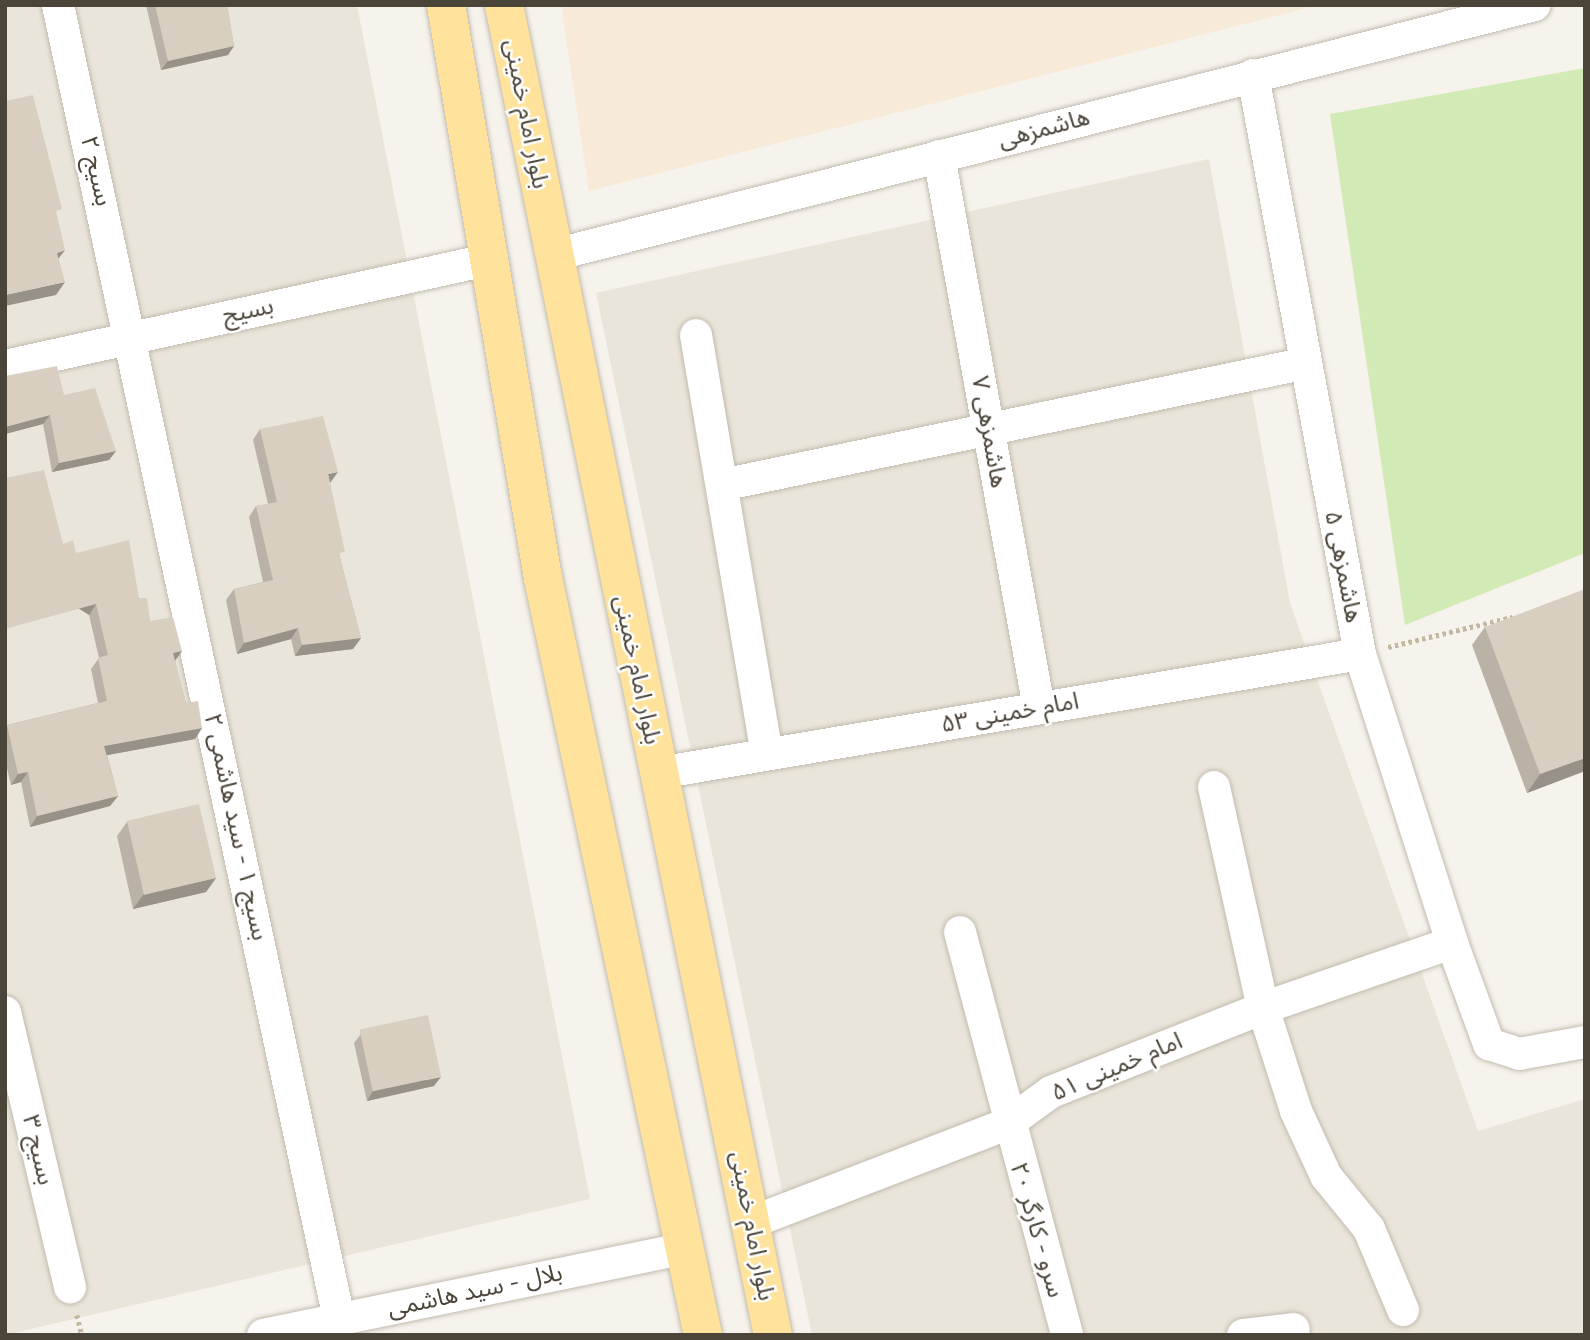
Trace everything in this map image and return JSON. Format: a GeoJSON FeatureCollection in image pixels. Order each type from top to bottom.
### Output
{"type":"FeatureCollection","features":[{"type":"Feature","properties":{"kind":"main road"},"geometry":{"type":"LineString","coordinates":[[446,5],[543,578],[686,1248],[702,1335]]}},
{"type":"Feature","properties":{"kind":"main road","name":"بلوار امام خمینی"},"geometry":{"type":"LineString","coordinates":[[504,5],[773,1335]]}},
{"type":"Feature","properties":{"kind":"street","name":"بسیج ۲"},"geometry":{"type":"LineString","coordinates":[[58,5],[133,336]]}},
{"type":"Feature","properties":{"kind":"street","name":"هاشمزهی"},"geometry":{"type":"LineString","coordinates":[[554,255],[1535,5]]}},
{"type":"Feature","properties":{"kind":"street","name":"هاشمزهی ۵"},"geometry":{"type":"LineString","coordinates":[[1253,75],[1302,364],[1360,654],[1452,943],[1489,1044],[1519,1054],[1585,1042]]}},
{"type":"Feature","properties":{"kind":"street","name":"هاشمزهی ۷"},"geometry":{"type":"LineString","coordinates":[[939,156],[1039,708]]}},
{"type":"Feature","properties":{"kind":"street","name":"بسیج"},"geometry":{"type":"LineString","coordinates":[[5,366],[491,259]]}},
{"type":"Feature","properties":{"kind":"street"},"geometry":{"type":"LineString","coordinates":[[696,335],[767,754]]}},
{"type":"Feature","properties":{"kind":"street","name":"بسیج ۱ - سید هاشمی ۲"},"geometry":{"type":"LineString","coordinates":[[133,336],[339,1319]]}},
{"type":"Feature","properties":{"kind":"street"},"geometry":{"type":"LineString","coordinates":[[722,485],[1302,364]]}},
{"type":"Feature","properties":{"kind":"street","name":"امام خمینی ۵۳"},"geometry":{"type":"LineString","coordinates":[[659,773],[1360,654]]}},
{"type":"Feature","properties":{"kind":"street"},"geometry":{"type":"LineString","coordinates":[[1214,787],[1263,1008],[1316,1154],[1369,1229],[1403,1310]]}},
{"type":"Feature","properties":{"kind":"street","name":"سرو - کارگر ۲۰"},"geometry":{"type":"LineString","coordinates":[[960,932],[1007,1124],[1067,1335]]}},
{"type":"Feature","properties":{"kind":"street","name":"امام خمینی ۵۱"},"geometry":{"type":"LineString","coordinates":[[752,1222],[1007,1124],[1051,1092],[1263,1008],[1452,943]]}},
{"type":"Feature","properties":{"kind":"street","name":"بسیج ۳"},"geometry":{"type":"LineString","coordinates":[[5,1012],[70,1287]]}},
{"type":"Feature","properties":{"kind":"street","name":"بلال - سید هاشمی"},"geometry":{"type":"LineString","coordinates":[[263,1335],[686,1248]]}},
{"type":"Feature","properties":{"kind":"street"},"geometry":{"type":"LineString","coordinates":[[1243,1335],[1294,1329]]}},
{"type":"Feature","properties":{"kind":"path"},"geometry":{"type":"LineString","coordinates":[[1360,654],[1519,615]]}},
{"type":"Feature","properties":{"kind":"shaded area"},"geometry":{"type":"Polygon","coordinates":[[[5,5],[357,5],[590,1199],[5,1335],[5,5]]]}},
{"type":"Feature","properties":{"kind":"shaded area"},"geometry":{"type":"Polygon","coordinates":[[[561,5],[1319,5],[589,191],[561,5]]]}},
{"type":"Feature","properties":{"kind":"shaded area"},"geometry":{"type":"Polygon","coordinates":[[[1209,159],[1290,603],[1478,1131],[1585,1099],[1585,1335],[812,1335],[596,293],[1209,159]]]}},
{"type":"Feature","properties":{"kind":"green space"},"geometry":{"type":"Polygon","coordinates":[[[1585,68],[1585,553],[1405,625],[1330,114],[1585,68]]]}},
{"type":"Feature","properties":{"kind":"building"},"geometry":{"type":"Polygon","coordinates":[[[155,5],[227,5],[234,46],[168,61],[155,5]]]}},
{"type":"Feature","properties":{"kind":"building"},"geometry":{"type":"Polygon","coordinates":[[[33,95],[62,209],[56,211],[65,250],[57,253],[65,282],[5,295],[5,101],[33,95]]]}},
{"type":"Feature","properties":{"kind":"building"},"geometry":{"type":"Polygon","coordinates":[[[57,366],[64,395],[95,388],[116,451],[59,463],[50,415],[5,427],[5,376],[57,366]]]}},
{"type":"Feature","properties":{"kind":"building"},"geometry":{"type":"Polygon","coordinates":[[[323,416],[338,472],[328,474],[345,552],[339,553],[361,638],[302,645],[298,628],[244,643],[234,589],[273,580],[256,506],[277,502],[260,429],[323,416]]]}},
{"type":"Feature","properties":{"kind":"building"},"geometry":{"type":"Polygon","coordinates":[[[44,470],[63,544],[73,540],[76,553],[129,540],[139,598],[147,598],[150,621],[173,617],[182,651],[173,653],[186,703],[198,701],[202,728],[104,746],[118,796],[37,816],[28,772],[18,774],[7,725],[107,701],[98,658],[108,655],[96,604],[5,629],[5,478],[44,470]]]}},
{"type":"Feature","properties":{"kind":"building"},"geometry":{"type":"Polygon","coordinates":[[[1585,589],[1585,758],[1540,774],[1485,627],[1585,589]]]}},
{"type":"Feature","properties":{"kind":"building"},"geometry":{"type":"Polygon","coordinates":[[[199,804],[216,878],[144,895],[127,821],[199,804]]]}},
{"type":"Feature","properties":{"kind":"building"},"geometry":{"type":"Polygon","coordinates":[[[428,1015],[441,1077],[373,1091],[360,1030],[428,1015]]]}}]}
